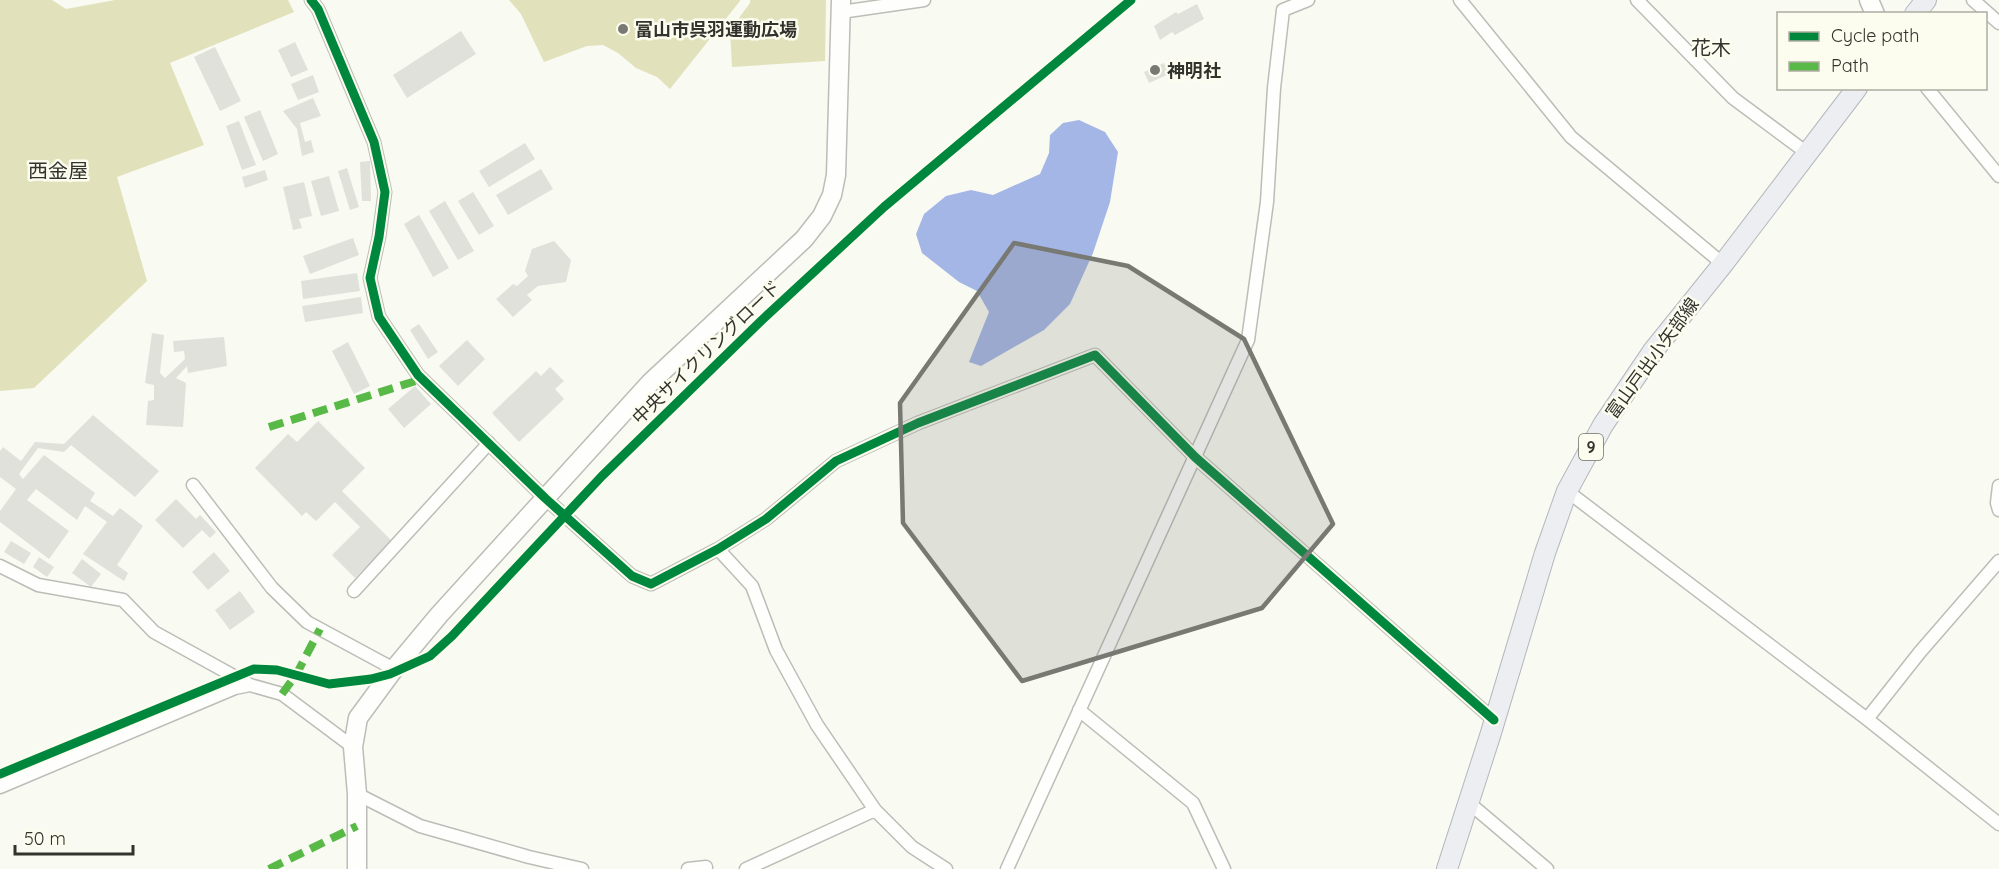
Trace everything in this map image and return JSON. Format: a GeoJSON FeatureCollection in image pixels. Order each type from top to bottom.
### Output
{"type":"FeatureCollection","features":[{"type":"Feature","properties":{"kind":"main road"},"geometry":{"type":"LineString","coordinates":[[1917,12],[1926,0]]}},
{"type":"Feature","properties":{"kind":"main road","name":"富山戸出小矢部線"},"geometry":{"type":"LineString","coordinates":[[1447,869],[1545,553],[1567,491],[1603,425],[1653,351],[1723,264],[1855,90]]}},
{"type":"Feature","properties":{"kind":"street"},"geometry":{"type":"LineString","coordinates":[[311,0],[318,9],[374,142],[385,192],[370,278],[379,317],[418,375],[545,498],[632,576],[651,584],[718,549],[766,519],[836,460],[918,423],[1095,355],[1195,457],[1494,720]]}},
{"type":"Feature","properties":{"kind":"street"},"geometry":{"type":"LineString","coordinates":[[357,869],[357,794],[353,747],[358,718],[394,669],[439,615],[650,383],[804,239],[822,216],[831,195],[838,158],[841,6],[924,0]]}},
{"type":"Feature","properties":{"kind":"street"},"geometry":{"type":"LineString","coordinates":[[1007,869],[1248,340],[1267,202],[1274,88],[1283,10],[1308,0]]}},
{"type":"Feature","properties":{"kind":"street"},"geometry":{"type":"LineString","coordinates":[[1460,0],[1571,137],[1723,264]]}},
{"type":"Feature","properties":{"kind":"street"},"geometry":{"type":"LineString","coordinates":[[1637,0],[1733,98],[1807,153]]}},
{"type":"Feature","properties":{"kind":"street"},"geometry":{"type":"LineString","coordinates":[[1973,0],[1987,12]]}},
{"type":"Feature","properties":{"kind":"street"},"geometry":{"type":"LineString","coordinates":[[1987,12],[1999,23]]}},
{"type":"Feature","properties":{"kind":"street"},"geometry":{"type":"LineString","coordinates":[[1930,90],[1999,177]]}},
{"type":"Feature","properties":{"kind":"street"},"geometry":{"type":"LineString","coordinates":[[354,591],[489,443]]}},
{"type":"Feature","properties":{"kind":"street"},"geometry":{"type":"LineString","coordinates":[[193,485],[272,588],[307,622],[394,669]]}},
{"type":"Feature","properties":{"kind":"street"},"geometry":{"type":"LineString","coordinates":[[1999,486],[1997,503],[1999,510]]}},
{"type":"Feature","properties":{"kind":"street"},"geometry":{"type":"LineString","coordinates":[[1567,491],[1867,719],[1999,824]]}},
{"type":"Feature","properties":{"kind":"street"},"geometry":{"type":"LineString","coordinates":[[718,549],[752,586],[776,650],[817,725],[875,810],[912,847],[946,869]]}},
{"type":"Feature","properties":{"kind":"street"},"geometry":{"type":"LineString","coordinates":[[1867,719],[1920,652],[1999,561]]}},
{"type":"Feature","properties":{"kind":"street"},"geometry":{"type":"LineString","coordinates":[[0,566],[38,585],[123,600],[154,632],[250,685],[282,694],[353,747]]}},
{"type":"Feature","properties":{"kind":"street"},"geometry":{"type":"LineString","coordinates":[[0,787],[235,688],[250,685]]}},
{"type":"Feature","properties":{"kind":"street"},"geometry":{"type":"LineString","coordinates":[[1080,710],[1193,803],[1224,869]]}},
{"type":"Feature","properties":{"kind":"street"},"geometry":{"type":"LineString","coordinates":[[357,794],[420,826],[529,857],[582,869]]}},
{"type":"Feature","properties":{"kind":"street"},"geometry":{"type":"LineString","coordinates":[[1468,802],[1547,869]]}},
{"type":"Feature","properties":{"kind":"street"},"geometry":{"type":"LineString","coordinates":[[746,869],[875,810]]}},
{"type":"Feature","properties":{"kind":"street"},"geometry":{"type":"LineString","coordinates":[[687,869],[719,869]]}},
{"type":"Feature","properties":{"kind":"path"},"geometry":{"type":"LineString","coordinates":[[296,675],[307,678]]}},
{"type":"Feature","properties":{"kind":"highlighted area"},"geometry":{"type":"Polygon","coordinates":[[[1014,243],[1128,266],[1244,339],[1333,524],[1262,608],[1022,681],[903,523],[900,403],[1014,243]]]}},
{"type":"Feature","properties":{"kind":"green space"},"geometry":{"type":"Polygon","coordinates":[[[0,0],[52,0],[66,9],[115,0],[288,0],[294,12],[170,63],[204,145],[117,177],[147,281],[34,388],[0,391],[0,0]]]}},
{"type":"Feature","properties":{"kind":"green space","name":"富山市呉羽運動広場"},"geometry":{"type":"Polygon","coordinates":[[[509,0],[740,1],[670,89],[657,77],[636,68],[618,53],[603,45],[587,46],[544,62],[521,14],[509,0]]]}},
{"type":"Feature","properties":{"kind":"green space"},"geometry":{"type":"Polygon","coordinates":[[[750,0],[826,0],[825,61],[732,67],[730,30],[750,0]]]}},
{"type":"Feature","properties":{"kind":"water"},"geometry":{"type":"Polygon","coordinates":[[[1079,120],[1105,132],[1118,152],[1110,202],[1093,253],[1070,304],[1044,330],[981,366],[969,362],[989,312],[977,291],[959,282],[922,253],[916,234],[924,214],[946,196],[971,190],[993,195],[1040,174],[1049,153],[1050,135],[1063,123],[1079,120]]]}},
{"type":"Feature","properties":{"kind":"building"},"geometry":{"type":"Polygon","coordinates":[[[1197,4],[1204,19],[1175,35],[1172,32],[1160,40],[1154,26],[1176,12],[1178,14],[1197,4]]]}},
{"type":"Feature","properties":{"kind":"building"},"geometry":{"type":"Polygon","coordinates":[[[461,31],[476,54],[407,98],[393,75],[461,31]]]}},
{"type":"Feature","properties":{"kind":"building"},"geometry":{"type":"Polygon","coordinates":[[[295,42],[308,70],[291,77],[278,50],[295,42]]]}},
{"type":"Feature","properties":{"kind":"building"},"geometry":{"type":"Polygon","coordinates":[[[215,47],[241,101],[220,111],[194,57],[215,47]]]}},
{"type":"Feature","properties":{"kind":"building"},"geometry":{"type":"Polygon","coordinates":[[[1164,63],[1169,74],[1149,83],[1144,72],[1164,63]]]}},
{"type":"Feature","properties":{"kind":"building"},"geometry":{"type":"Polygon","coordinates":[[[313,75],[319,92],[298,100],[291,84],[313,75]]]}},
{"type":"Feature","properties":{"kind":"building"},"geometry":{"type":"Polygon","coordinates":[[[313,98],[321,116],[300,123],[305,142],[311,140],[314,152],[302,156],[297,129],[283,111],[313,98]]]}},
{"type":"Feature","properties":{"kind":"building"},"geometry":{"type":"Polygon","coordinates":[[[260,110],[278,154],[263,161],[244,117],[260,110]]]}},
{"type":"Feature","properties":{"kind":"building"},"geometry":{"type":"Polygon","coordinates":[[[239,121],[256,165],[242,170],[226,126],[239,121]]]}},
{"type":"Feature","properties":{"kind":"building"},"geometry":{"type":"Polygon","coordinates":[[[525,143],[535,159],[489,187],[479,171],[525,143]]]}},
{"type":"Feature","properties":{"kind":"building"},"geometry":{"type":"Polygon","coordinates":[[[370,161],[371,201],[362,201],[360,162],[370,161]]]}},
{"type":"Feature","properties":{"kind":"building"},"geometry":{"type":"Polygon","coordinates":[[[347,168],[359,207],[350,210],[338,171],[347,168]]]}},
{"type":"Feature","properties":{"kind":"building"},"geometry":{"type":"Polygon","coordinates":[[[541,169],[553,189],[508,215],[496,195],[541,169]]]}},
{"type":"Feature","properties":{"kind":"building"},"geometry":{"type":"Polygon","coordinates":[[[265,170],[268,180],[245,188],[242,177],[265,170]]]}},
{"type":"Feature","properties":{"kind":"building"},"geometry":{"type":"Polygon","coordinates":[[[329,176],[339,211],[321,216],[311,181],[329,176]]]}},
{"type":"Feature","properties":{"kind":"building"},"geometry":{"type":"Polygon","coordinates":[[[304,182],[312,216],[299,219],[302,228],[293,230],[283,187],[304,182]]]}},
{"type":"Feature","properties":{"kind":"building"},"geometry":{"type":"Polygon","coordinates":[[[473,192],[494,226],[479,235],[458,201],[473,192]]]}},
{"type":"Feature","properties":{"kind":"building"},"geometry":{"type":"Polygon","coordinates":[[[445,201],[474,251],[458,260],[429,211],[445,201]]]}},
{"type":"Feature","properties":{"kind":"building"},"geometry":{"type":"Polygon","coordinates":[[[419,215],[449,268],[433,277],[404,224],[419,215]]]}},
{"type":"Feature","properties":{"kind":"building"},"geometry":{"type":"Polygon","coordinates":[[[353,238],[359,255],[310,274],[303,256],[353,238]]]}},
{"type":"Feature","properties":{"kind":"building"},"geometry":{"type":"Polygon","coordinates":[[[554,241],[571,260],[566,282],[538,286],[527,295],[532,300],[513,317],[496,299],[513,284],[517,286],[528,276],[525,271],[532,249],[554,241]]]}},
{"type":"Feature","properties":{"kind":"building"},"geometry":{"type":"Polygon","coordinates":[[[357,273],[360,291],[303,299],[301,281],[357,273]]]}},
{"type":"Feature","properties":{"kind":"building"},"geometry":{"type":"Polygon","coordinates":[[[361,297],[363,313],[305,322],[302,306],[361,297]]]}},
{"type":"Feature","properties":{"kind":"building"},"geometry":{"type":"Polygon","coordinates":[[[419,324],[438,352],[428,359],[410,330],[419,324]]]}},
{"type":"Feature","properties":{"kind":"building"},"geometry":{"type":"Polygon","coordinates":[[[152,333],[164,335],[160,373],[165,378],[185,359],[184,351],[174,352],[173,341],[224,337],[227,366],[188,373],[187,366],[176,378],[186,383],[183,427],[146,425],[148,401],[154,400],[154,385],[145,383],[152,333]]]}},
{"type":"Feature","properties":{"kind":"building"},"geometry":{"type":"Polygon","coordinates":[[[467,340],[485,359],[458,386],[439,366],[467,340]]]}},
{"type":"Feature","properties":{"kind":"building"},"geometry":{"type":"Polygon","coordinates":[[[348,342],[370,386],[354,394],[332,351],[348,342]]]}},
{"type":"Feature","properties":{"kind":"building"},"geometry":{"type":"Polygon","coordinates":[[[550,367],[564,381],[555,389],[564,399],[519,442],[492,413],[536,371],[541,376],[550,367]]]}},
{"type":"Feature","properties":{"kind":"building"},"geometry":{"type":"Polygon","coordinates":[[[415,386],[431,404],[404,428],[388,409],[415,386]]]}},
{"type":"Feature","properties":{"kind":"building"},"geometry":{"type":"Polygon","coordinates":[[[93,415],[159,471],[135,497],[71,445],[64,452],[38,448],[19,474],[23,479],[44,455],[95,493],[90,501],[113,516],[120,508],[143,526],[117,565],[128,573],[124,581],[83,554],[107,522],[85,506],[77,520],[36,489],[27,500],[69,531],[49,559],[0,522],[0,511],[16,489],[0,477],[0,451],[3,447],[21,461],[35,442],[64,444],[93,415]]]}},
{"type":"Feature","properties":{"kind":"building"},"geometry":{"type":"Polygon","coordinates":[[[318,421],[365,468],[342,491],[392,541],[355,578],[332,555],[360,527],[335,502],[316,521],[306,512],[302,516],[255,468],[288,434],[297,442],[318,421]]]}},
{"type":"Feature","properties":{"kind":"building"},"geometry":{"type":"Polygon","coordinates":[[[176,499],[196,519],[200,515],[216,532],[210,538],[202,530],[183,548],[155,520],[176,499]]]}},
{"type":"Feature","properties":{"kind":"building"},"geometry":{"type":"Polygon","coordinates":[[[11,541],[31,553],[24,564],[4,552],[11,541]]]}},
{"type":"Feature","properties":{"kind":"building"},"geometry":{"type":"Polygon","coordinates":[[[214,552],[230,571],[208,590],[192,572],[214,552]]]}},
{"type":"Feature","properties":{"kind":"building"},"geometry":{"type":"Polygon","coordinates":[[[39,557],[54,567],[47,577],[33,567],[39,557]]]}},
{"type":"Feature","properties":{"kind":"building"},"geometry":{"type":"Polygon","coordinates":[[[82,559],[101,574],[91,587],[72,573],[82,559]]]}},
{"type":"Feature","properties":{"kind":"building"},"geometry":{"type":"Polygon","coordinates":[[[240,591],[255,612],[230,630],[215,610],[240,591]]]}},
{"type":"Feature","properties":{"kind":"marked path"},"geometry":{"type":"LineString","coordinates":[[269,427],[422,379]]}},
{"type":"Feature","properties":{"kind":"marked path"},"geometry":{"type":"LineString","coordinates":[[282,694],[296,675],[320,629]]}},
{"type":"Feature","properties":{"kind":"marked path"},"geometry":{"type":"LineString","coordinates":[[269,869],[357,826]]}},
{"type":"Feature","properties":{"kind":"cycle path"},"geometry":{"type":"LineString","coordinates":[[311,0],[318,9],[374,142],[385,192],[379,237],[370,278],[379,317],[418,375],[545,498],[632,576],[651,584],[718,549],[766,519],[836,461],[918,423],[1095,355],[1195,457],[1494,720]]}},
{"type":"Feature","properties":{"kind":"cycle path","name":"中央サイクリングロード"},"geometry":{"type":"LineString","coordinates":[[0,774],[254,669],[277,670],[329,684],[371,679],[390,674],[430,656],[452,636],[602,476],[762,320],[884,207],[1131,0]]}},
{"type":"Feature","properties":{"kind":"place","name":"富山市呉羽運動広場"},"geometry":{"type":"Point","coordinates":[623,29]}},
{"type":"Feature","properties":{"kind":"place","name":"神明社"},"geometry":{"type":"Point","coordinates":[1155,70]}},
{"type":"Feature","properties":{"kind":"district","name":"花木"},"geometry":{"type":"Point","coordinates":[1711,47]}},
{"type":"Feature","properties":{"kind":"district","name":"西金屋"},"geometry":{"type":"Point","coordinates":[58,170]}}]}
